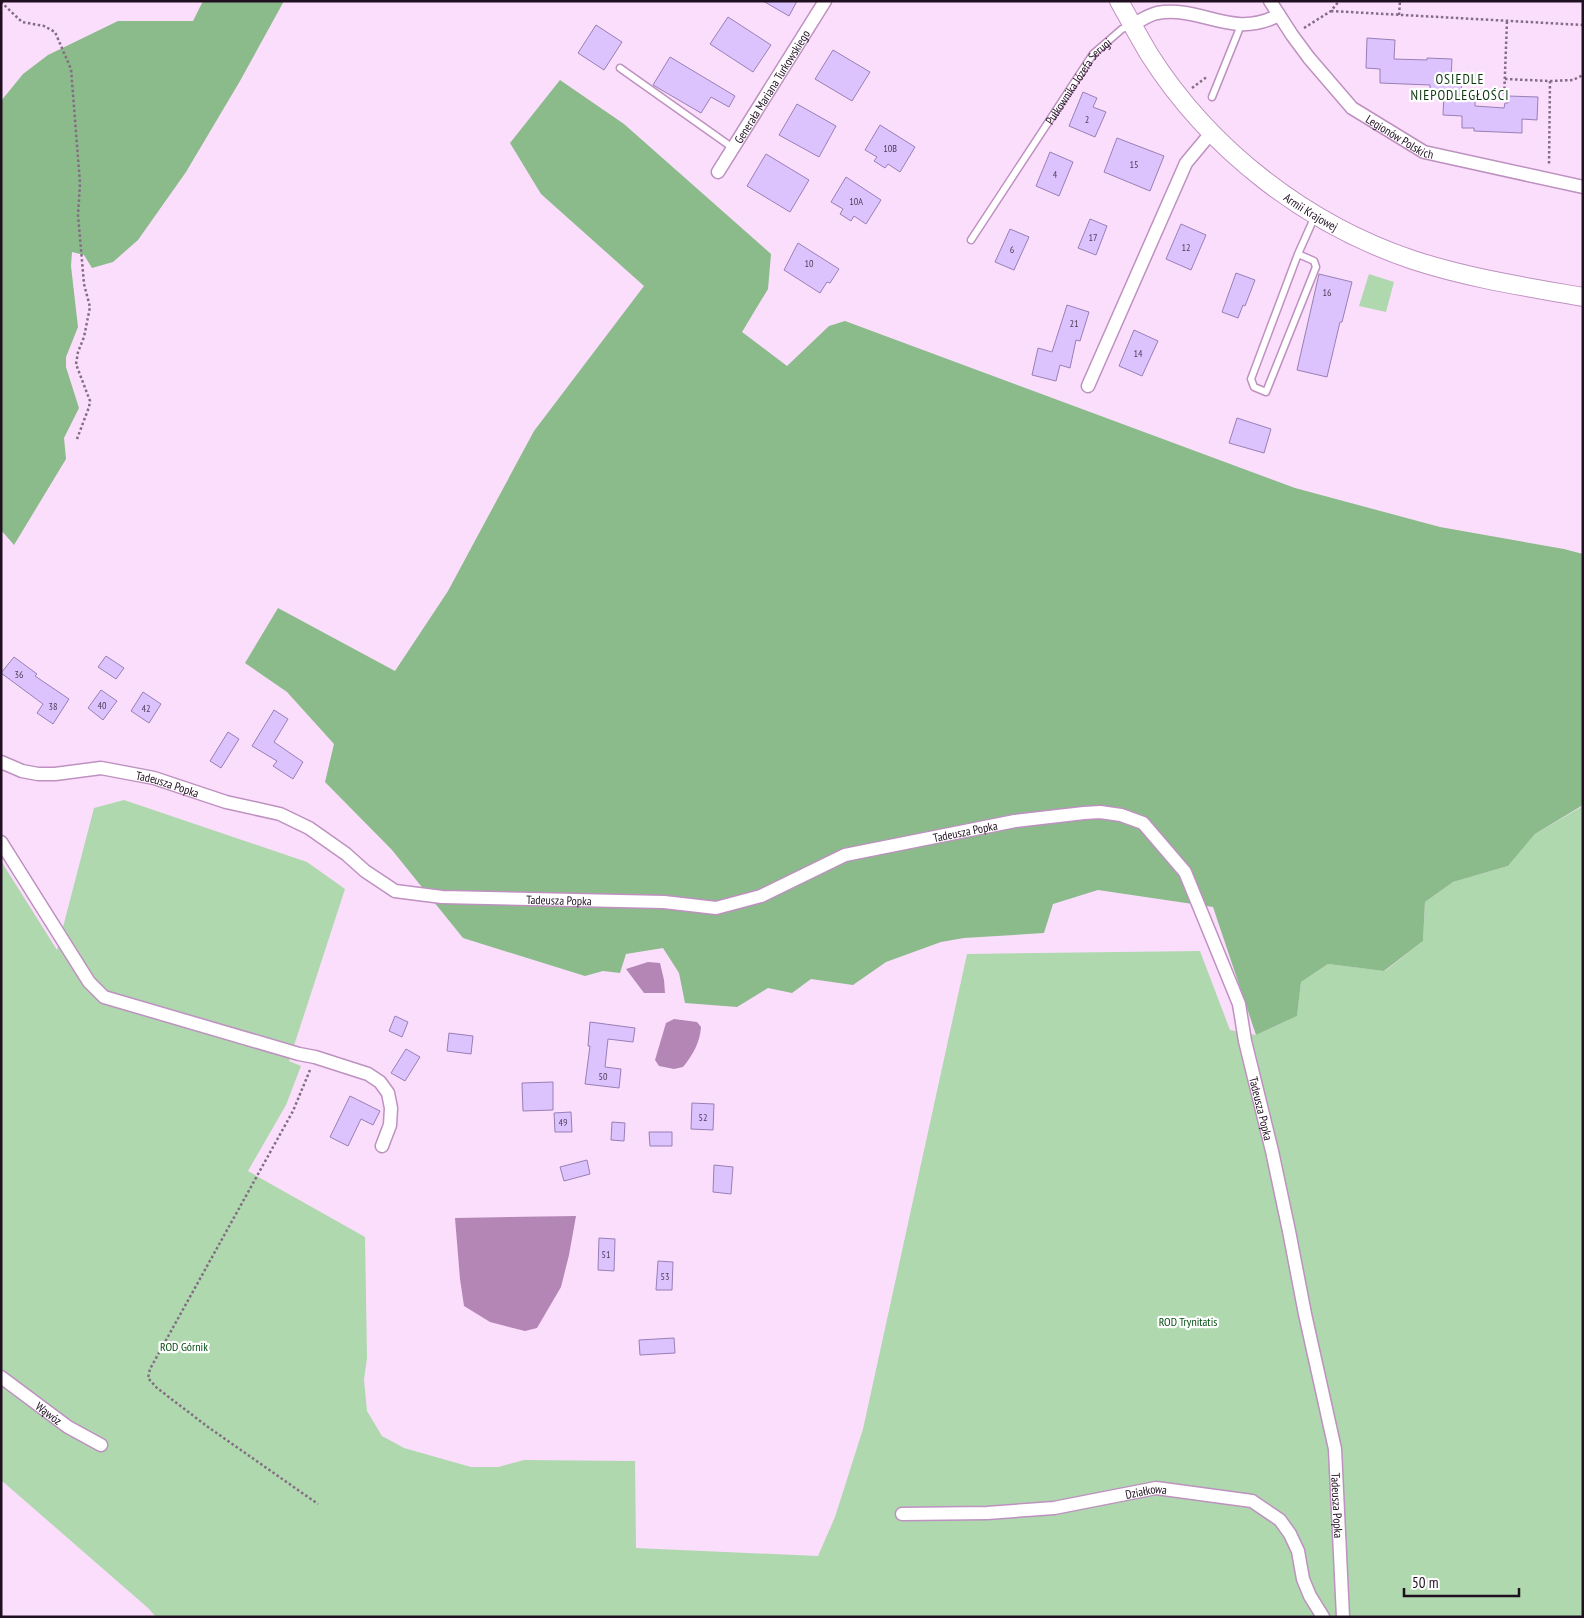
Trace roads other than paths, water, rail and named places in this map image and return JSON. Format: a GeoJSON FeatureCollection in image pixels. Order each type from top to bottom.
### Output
{"type":"FeatureCollection","features":[{"type":"Feature","properties":{"kind":"main road","name":"Armii Krajowej"},"geometry":{"type":"LineString","coordinates":[[1119,1],[1150,55],[1211,133],[1270,185],[1316,215],[1376,246],[1414,260],[1444,269],[1583,297]]}},
{"type":"Feature","properties":{"kind":"street","name":"Generała Mariana Turkowskiego"},"geometry":{"type":"LineString","coordinates":[[718,172],[825,1]]}},
{"type":"Feature","properties":{"kind":"street","name":"Legionów Polskich"},"geometry":{"type":"LineString","coordinates":[[1270,1],[1309,58],[1352,108],[1424,152],[1583,187]]}},
{"type":"Feature","properties":{"kind":"street","name":"Pułkownika Józefa Serugi"},"geometry":{"type":"LineString","coordinates":[[1132,25],[1155,13],[1178,12],[1241,25],[1262,23],[1279,15]]}},
{"type":"Feature","properties":{"kind":"street"},"geometry":{"type":"LineString","coordinates":[[1088,386],[1186,163],[1211,133]]}},
{"type":"Feature","properties":{"kind":"street","name":"Tadeusza Popka"},"geometry":{"type":"LineString","coordinates":[[1,762],[22,771],[38,774],[54,774],[101,768],[154,778],[226,802],[280,814],[309,828],[346,854],[365,871],[395,891],[442,896],[664,902],[716,908],[761,896],[845,855],[864,851],[1014,821],[1084,812],[1121,815],[1143,822],[1185,872],[1239,1004],[1245,1041],[1272,1151],[1305,1314],[1336,1449],[1343,1617]]}},
{"type":"Feature","properties":{"kind":"street"},"geometry":{"type":"LineString","coordinates":[[1,842],[89,982],[104,997],[368,1074],[380,1082],[388,1093],[391,1108],[390,1125],[382,1146]]}},
{"type":"Feature","properties":{"kind":"street","name":"Wąwóz"},"geometry":{"type":"LineString","coordinates":[[1,1377],[68,1426],[101,1445]]}},
{"type":"Feature","properties":{"kind":"street","name":"Działkowa"},"geometry":{"type":"LineString","coordinates":[[902,1514],[987,1513],[1054,1508],[1156,1488],[1252,1501],[1280,1520],[1290,1534],[1298,1551],[1303,1579],[1322,1617]]}},
{"type":"Feature","properties":{"kind":"lane","name":"Pułkownika Józefa Serugi"},"geometry":{"type":"LineString","coordinates":[[971,240],[1093,54],[1122,29],[1132,25]]}},
{"type":"Feature","properties":{"kind":"lane"},"geometry":{"type":"LineString","coordinates":[[1212,97],[1241,25]]}},
{"type":"Feature","properties":{"kind":"lane"},"geometry":{"type":"LineString","coordinates":[[620,68],[733,148]]}},
{"type":"Feature","properties":{"kind":"lane"},"geometry":{"type":"LineString","coordinates":[[1298,254],[1314,261],[1316,267],[1266,392],[1254,387],[1251,378],[1298,254],[1316,215]]}},
{"type":"Feature","properties":{"kind":"district","name":"OSIEDLE NIEPODLEGŁOŚCI"},"geometry":{"type":"Point","coordinates":[1460,88]}},
{"type":"Feature","properties":{"kind":"park label","name":"ROD Trynitatis"},"geometry":{"type":"Point","coordinates":[1188,1321]}},
{"type":"Feature","properties":{"kind":"park label","name":"ROD Górnik"},"geometry":{"type":"Point","coordinates":[184,1346]}}]}
